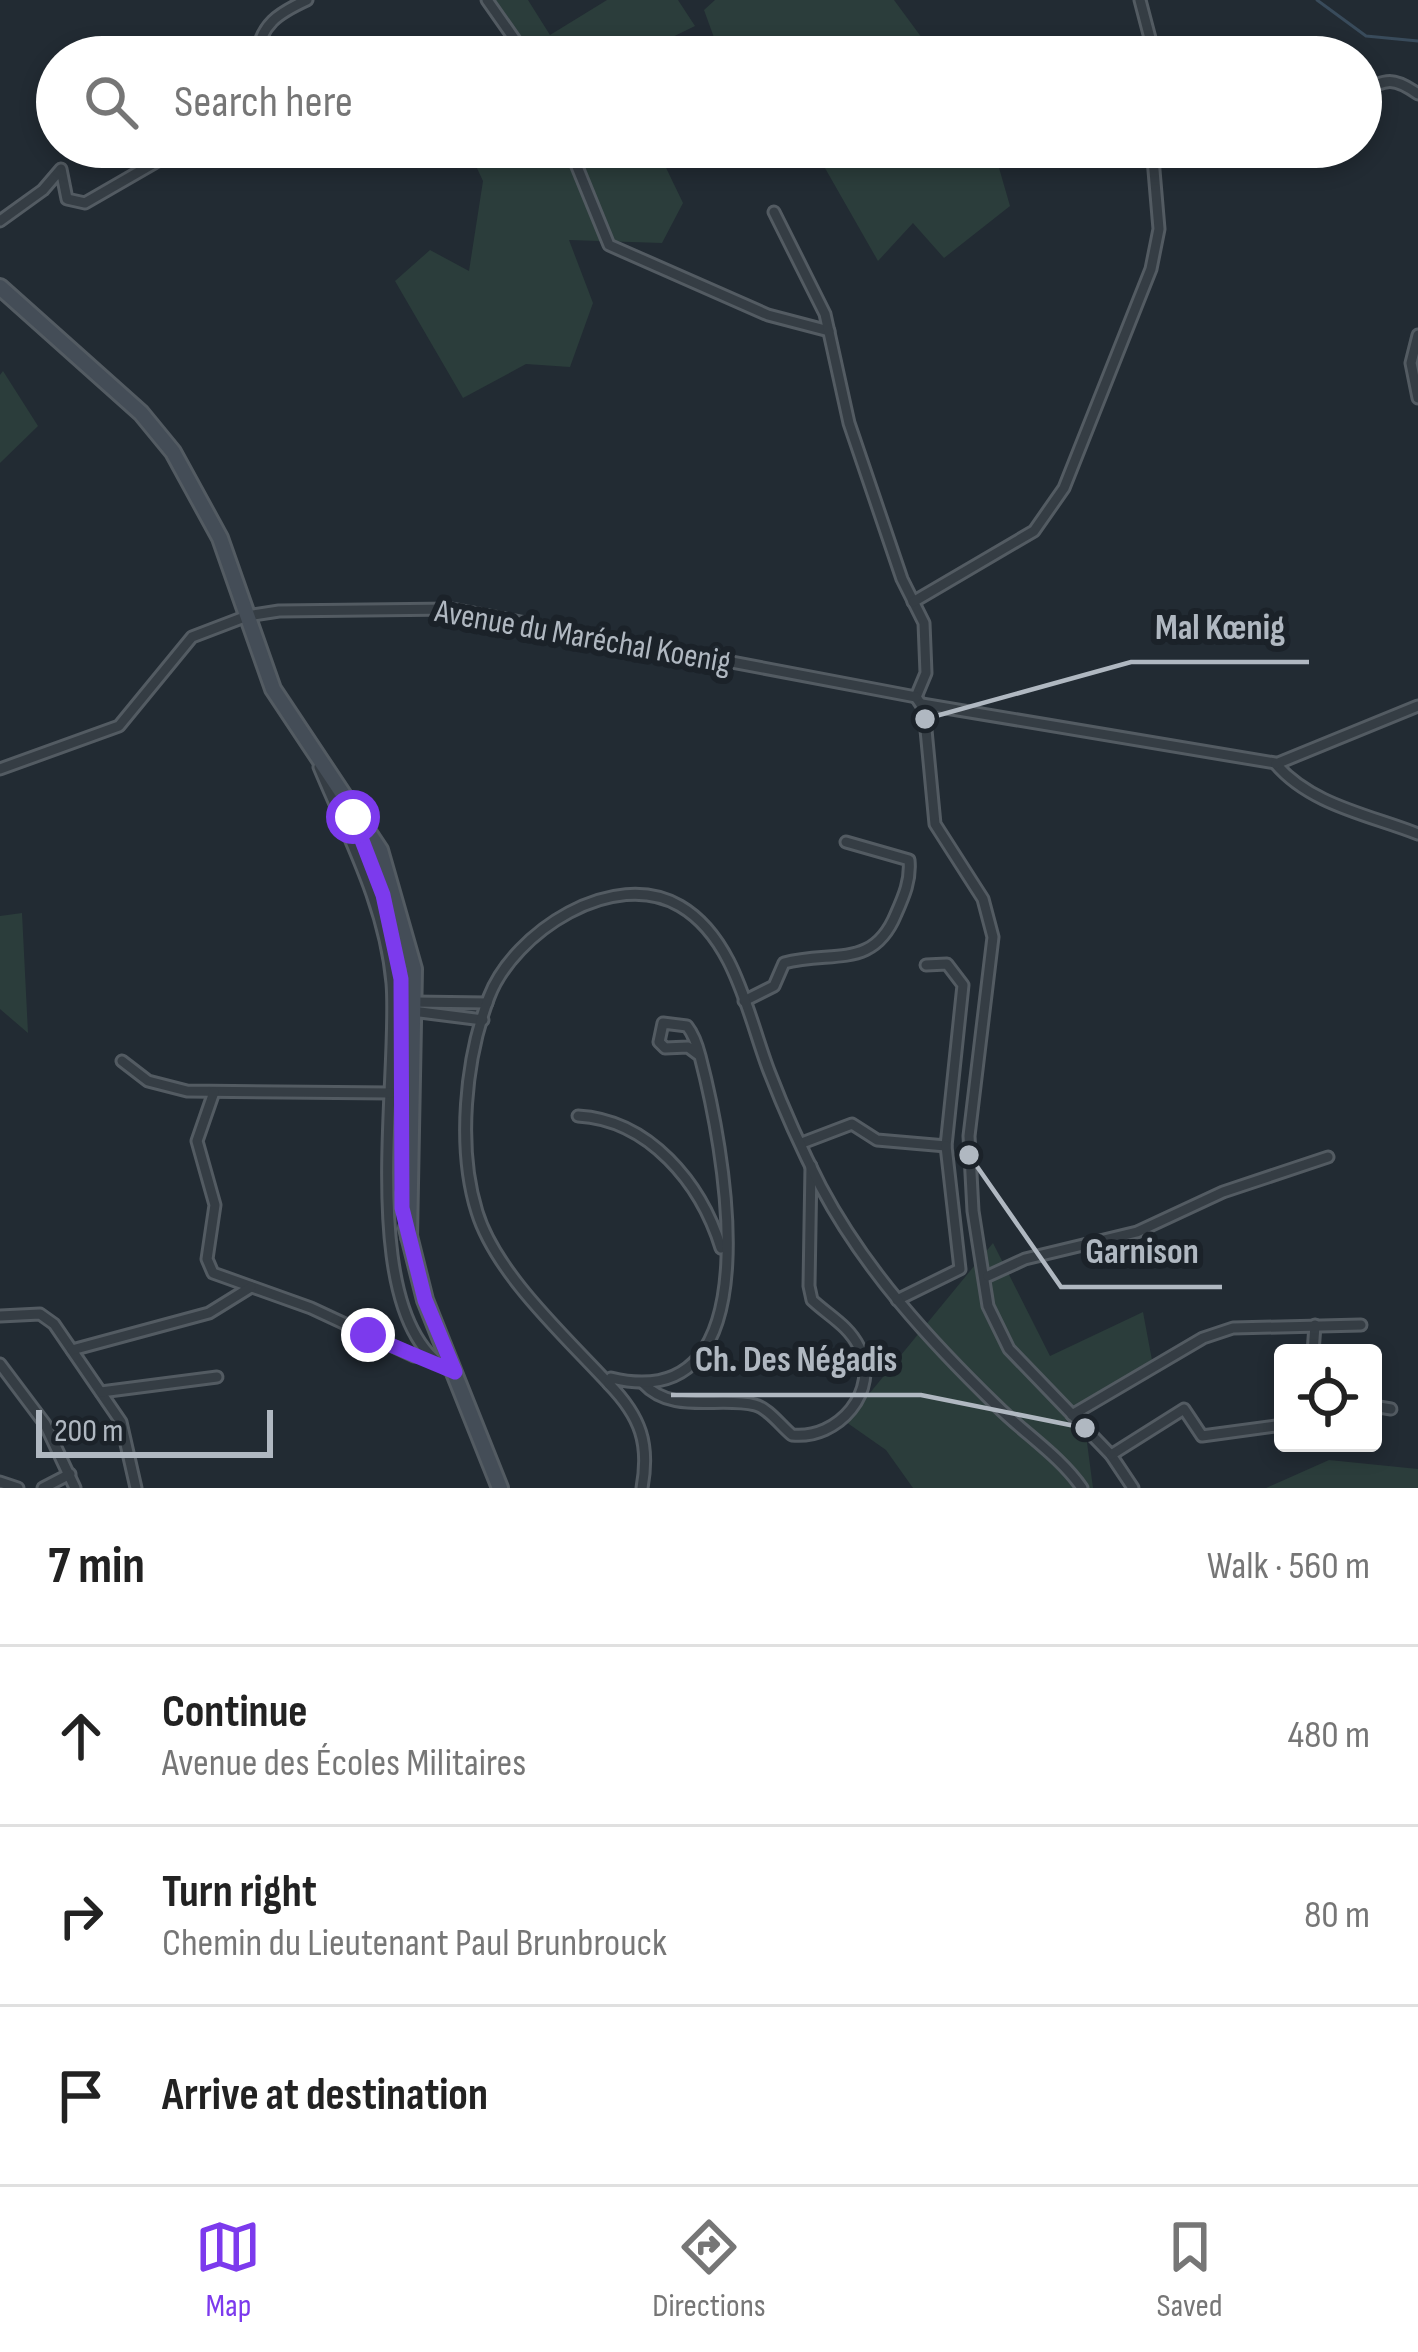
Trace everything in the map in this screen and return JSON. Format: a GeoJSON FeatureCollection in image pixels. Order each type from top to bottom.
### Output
{"type":"FeatureCollection","features":[{"type":"Feature","properties":{"kind":"street"},"geometry":{"type":"LineString","coordinates":[[261,36],[274,16],[307,0]]}},
{"type":"Feature","properties":{"kind":"street"},"geometry":{"type":"LineString","coordinates":[[487,0],[512,36]]}},
{"type":"Feature","properties":{"kind":"street"},"geometry":{"type":"LineString","coordinates":[[1140,0],[1149,36]]}},
{"type":"Feature","properties":{"kind":"street"},"geometry":{"type":"LineString","coordinates":[[1382,80],[1398,80],[1418,94]]}},
{"type":"Feature","properties":{"kind":"street"},"geometry":{"type":"LineString","coordinates":[[0,220],[43,190],[61,169],[67,199],[86,202],[145,168]]}},
{"type":"Feature","properties":{"kind":"street"},"geometry":{"type":"LineString","coordinates":[[578,168],[610,245],[768,315],[829,331]]}},
{"type":"Feature","properties":{"kind":"street"},"geometry":{"type":"LineString","coordinates":[[913,602],[1034,531],[1064,488],[1151,268],[1159,229],[1154,168]]}},
{"type":"Feature","properties":{"kind":"street"},"geometry":{"type":"LineString","coordinates":[[774,212],[829,331],[849,423],[923,623],[926,662],[919,700],[935,824],[983,899],[993,938],[969,1136],[973,1211],[988,1276],[988,1306],[1000,1336],[1111,1455],[1133,1488]]}},
{"type":"Feature","properties":{"kind":"street"},"geometry":{"type":"LineString","coordinates":[[0,287],[141,413],[173,452],[220,538],[273,689],[371,833],[394,886],[406,927],[412,1007],[409,1237],[425,1300],[500,1488]]}},
{"type":"Feature","properties":{"kind":"street"},"geometry":{"type":"LineString","coordinates":[[1418,335],[1411,363],[1418,398]]}},
{"type":"Feature","properties":{"kind":"street","name":"Avenue du Maréchal Koenig"},"geometry":{"type":"LineString","coordinates":[[0,769],[118,726],[181,646],[206,630],[248,616],[333,607],[452,610],[1276,764]]}},
{"type":"Feature","properties":{"kind":"street"},"geometry":{"type":"LineString","coordinates":[[1418,706],[1276,764],[1290,780],[1331,804],[1418,834]]}},
{"type":"Feature","properties":{"kind":"street"},"geometry":{"type":"LineString","coordinates":[[312,749],[357,846],[392,981],[391,1222],[398,1291],[430,1357]]}},
{"type":"Feature","properties":{"kind":"street"},"geometry":{"type":"LineString","coordinates":[[744,1001],[773,986],[784,963],[871,951],[883,941],[909,881],[909,860],[846,842]]}},
{"type":"Feature","properties":{"kind":"street"},"geometry":{"type":"LineString","coordinates":[[642,1488],[649,1449],[622,1398],[521,1287],[485,1235],[469,1177],[466,1128],[483,1020],[503,971],[575,907],[605,895],[634,893],[656,895],[700,921],[718,943],[812,1166],[897,1300],[1082,1488]]}},
{"type":"Feature","properties":{"kind":"street"},"geometry":{"type":"LineString","coordinates":[[897,1300],[960,1269],[946,1146],[963,985],[947,964],[926,965]]}},
{"type":"Feature","properties":{"kind":"street"},"geometry":{"type":"LineString","coordinates":[[412,1007],[488,1003]]}},
{"type":"Feature","properties":{"kind":"street"},"geometry":{"type":"LineString","coordinates":[[412,1007],[483,1020]]}},
{"type":"Feature","properties":{"kind":"street"},"geometry":{"type":"LineString","coordinates":[[609,1384],[611,1378],[643,1383],[675,1374],[704,1352],[722,1315],[726,1265],[722,1168],[700,1056],[687,1026],[663,1023],[659,1042],[665,1048],[688,1047],[700,1056]]}},
{"type":"Feature","properties":{"kind":"street"},"geometry":{"type":"LineString","coordinates":[[122,1060],[161,1085],[214,1092],[392,1093]]}},
{"type":"Feature","properties":{"kind":"street"},"geometry":{"type":"LineString","coordinates":[[214,1092],[197,1141],[215,1205],[207,1259],[213,1273],[413,1356],[430,1357],[455,1372]]}},
{"type":"Feature","properties":{"kind":"street"},"geometry":{"type":"LineString","coordinates":[[578,1116],[618,1124],[667,1156],[709,1215],[726,1265]]}},
{"type":"Feature","properties":{"kind":"street"},"geometry":{"type":"LineString","coordinates":[[802,1144],[852,1124],[877,1140],[946,1146]]}},
{"type":"Feature","properties":{"kind":"street"},"geometry":{"type":"LineString","coordinates":[[988,1276],[1024,1259],[1095,1247],[1222,1192],[1328,1157]]}},
{"type":"Feature","properties":{"kind":"street"},"geometry":{"type":"LineString","coordinates":[[643,1383],[655,1394],[693,1403],[756,1405],[792,1435],[805,1436],[841,1422],[853,1407],[866,1370],[862,1354],[836,1317],[812,1300],[809,1286],[812,1166]]}},
{"type":"Feature","properties":{"kind":"street"},"geometry":{"type":"LineString","coordinates":[[72,1350],[186,1321],[250,1287]]}},
{"type":"Feature","properties":{"kind":"street"},"geometry":{"type":"LineString","coordinates":[[0,1316],[40,1314],[72,1350],[121,1422],[136,1488]]}},
{"type":"Feature","properties":{"kind":"street"},"geometry":{"type":"LineString","coordinates":[[1072,1415],[1203,1338],[1249,1325],[1289,1330],[1360,1325]]}},
{"type":"Feature","properties":{"kind":"street"},"geometry":{"type":"LineString","coordinates":[[1314,1344],[1315,1325]]}},
{"type":"Feature","properties":{"kind":"street"},"geometry":{"type":"LineString","coordinates":[[0,1364],[46,1424],[75,1488]]}},
{"type":"Feature","properties":{"kind":"street"},"geometry":{"type":"LineString","coordinates":[[101,1392],[217,1377]]}},
{"type":"Feature","properties":{"kind":"street"},"geometry":{"type":"LineString","coordinates":[[1382,1408],[1390,1409]]}},
{"type":"Feature","properties":{"kind":"street"},"geometry":{"type":"LineString","coordinates":[[1111,1455],[1184,1409],[1202,1436],[1274,1426]]}},
{"type":"Feature","properties":{"kind":"street"},"geometry":{"type":"LineString","coordinates":[[43,1488],[70,1474]]}},
{"type":"Feature","properties":{"kind":"street"},"geometry":{"type":"LineString","coordinates":[[0,1482],[19,1488]]}},
{"type":"Feature","properties":{"kind":"shaded area"},"geometry":{"type":"Polygon","coordinates":[[[491,0],[528,0],[550,35],[607,0],[678,0],[695,26],[675,36],[519,36],[491,0]]]}},
{"type":"Feature","properties":{"kind":"shaded area"},"geometry":{"type":"Polygon","coordinates":[[[715,0],[894,0],[921,36],[713,36],[704,10],[715,0]]]}},
{"type":"Feature","properties":{"kind":"shaded area"},"geometry":{"type":"Polygon","coordinates":[[[477,168],[666,168],[683,203],[662,243],[569,240],[593,303],[570,367],[526,364],[463,398],[395,281],[430,250],[469,271],[483,181],[477,168]]]}},
{"type":"Feature","properties":{"kind":"shaded area"},"geometry":{"type":"Polygon","coordinates":[[[825,168],[999,168],[1010,206],[944,258],[913,223],[878,261],[825,168]]]}},
{"type":"Feature","properties":{"kind":"shaded area"},"geometry":{"type":"Polygon","coordinates":[[[3,371],[38,426],[0,463],[0,375],[3,371]]]}},
{"type":"Feature","properties":{"kind":"shaded area"},"geometry":{"type":"Polygon","coordinates":[[[22,913],[28,1033],[0,1009],[0,916],[22,913]]]}},
{"type":"Feature","properties":{"kind":"shaded area"},"geometry":{"type":"Polygon","coordinates":[[[993,1243],[1050,1356],[1143,1312],[1154,1371],[1083,1412],[1093,1488],[913,1488],[886,1450],[846,1422],[993,1243]]]}},
{"type":"Feature","properties":{"kind":"shaded area"},"geometry":{"type":"Polygon","coordinates":[[[1329,1460],[1418,1469],[1418,1488],[1266,1488],[1329,1460]]]}},
{"type":"Feature","properties":{"kind":"waterway"},"geometry":{"type":"LineString","coordinates":[[1317,0],[1366,36]]}},
{"type":"Feature","properties":{"kind":"waterway"},"geometry":{"type":"LineString","coordinates":[[1382,38],[1418,41]]}},
{"type":"Feature","properties":{"kind":"place","name":"Mal Kœnig"},"geometry":{"type":"Point","coordinates":[925,719]}},
{"type":"Feature","properties":{"kind":"place","name":"Garnison"},"geometry":{"type":"Point","coordinates":[969,1155]}},
{"type":"Feature","properties":{"kind":"place","name":"Ch. Des Négadis"},"geometry":{"type":"Point","coordinates":[1085,1428]}},
{"type":"Feature","properties":{"kind":"route"},"geometry":{"type":"LineString","coordinates":[[353,817],[383,895],[401,979],[402,1208],[425,1300],[455,1372],[430,1357],[413,1356],[368,1335]]}}]}
